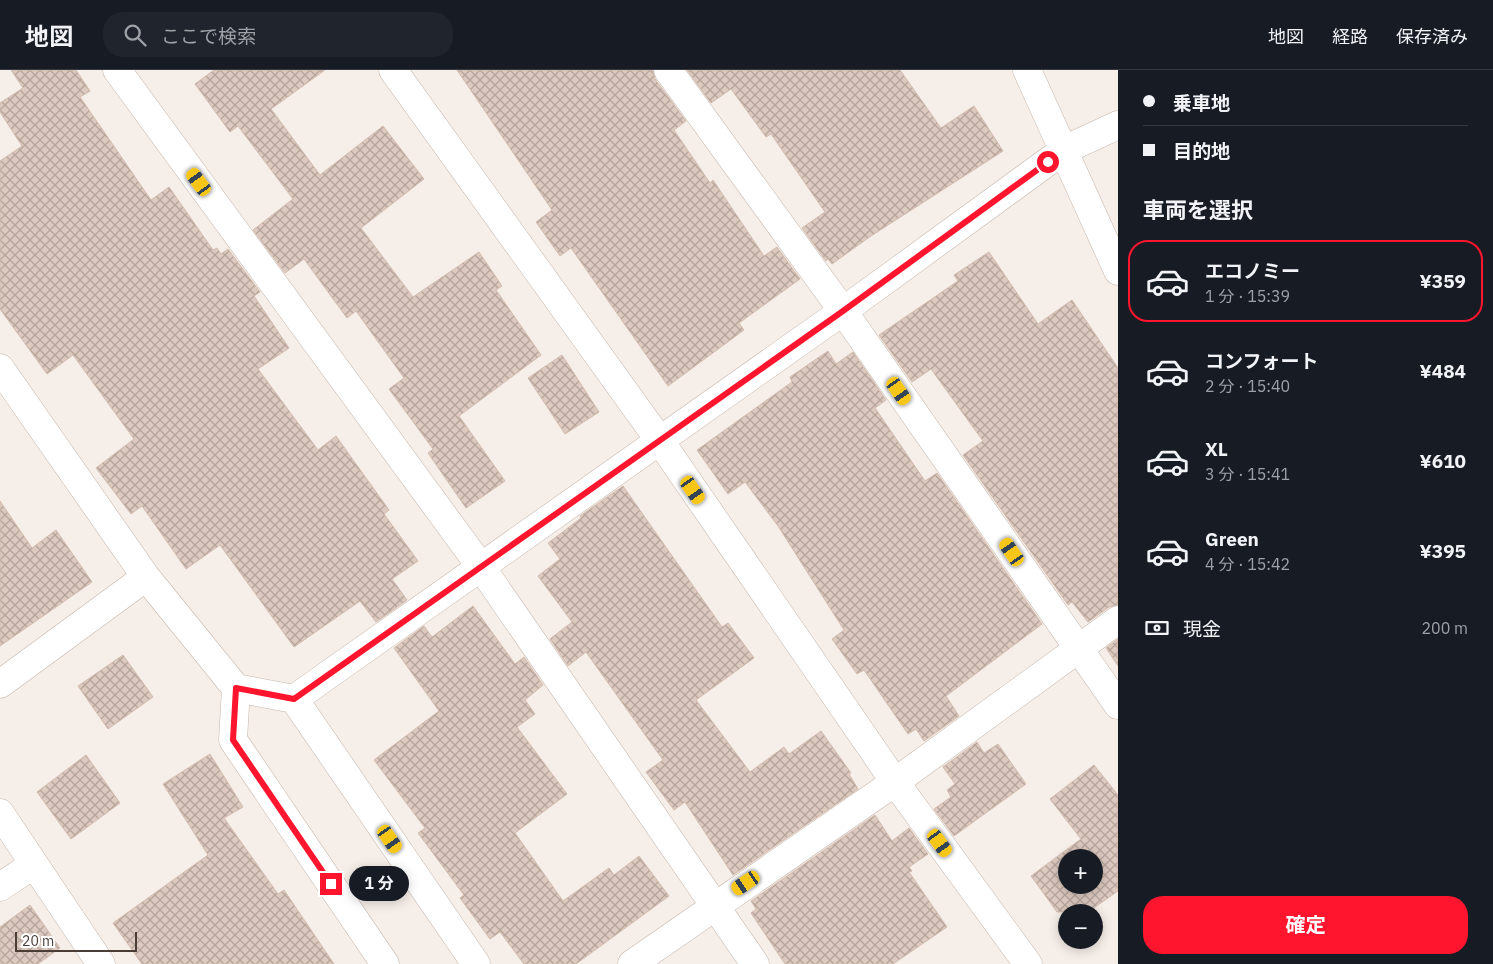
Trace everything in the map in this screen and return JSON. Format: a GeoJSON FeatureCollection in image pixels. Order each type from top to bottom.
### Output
{"type":"FeatureCollection","features":[{"type":"Feature","properties":{"kind":"street"},"geometry":{"type":"LineString","coordinates":[[117,70],[481,567],[755,964]]}},
{"type":"Feature","properties":{"kind":"street"},"geometry":{"type":"LineString","coordinates":[[392,70],[660,441],[895,782],[1028,964]]}},
{"type":"Feature","properties":{"kind":"street"},"geometry":{"type":"LineString","coordinates":[[668,70],[843,311],[1118,705]]}},
{"type":"Feature","properties":{"kind":"street"},"geometry":{"type":"LineString","coordinates":[[1027,70],[1118,271]]}},
{"type":"Feature","properties":{"kind":"street"},"geometry":{"type":"LineString","coordinates":[[294,699],[843,311],[1064,150],[1118,125]]}},
{"type":"Feature","properties":{"kind":"street"},"geometry":{"type":"LineString","coordinates":[[0,368],[146,577],[236,688],[294,699],[476,964]]}},
{"type":"Feature","properties":{"kind":"street"},"geometry":{"type":"LineString","coordinates":[[0,684],[146,577]]}},
{"type":"Feature","properties":{"kind":"street"},"geometry":{"type":"LineString","coordinates":[[632,964],[895,782],[1118,620]]}},
{"type":"Feature","properties":{"kind":"street"},"geometry":{"type":"LineString","coordinates":[[236,688],[233,740],[385,964]]}},
{"type":"Feature","properties":{"kind":"street"},"geometry":{"type":"LineString","coordinates":[[0,813],[101,964]]}},
{"type":"Feature","properties":{"kind":"street"},"geometry":{"type":"LineString","coordinates":[[0,888],[33,865]]}},
{"type":"Feature","properties":{"kind":"building"},"geometry":{"type":"Polygon","coordinates":[[[11,70],[76,70],[90,91],[80,97],[151,200],[169,187],[213,250],[217,248],[221,254],[228,249],[260,292],[254,296],[289,348],[258,369],[318,450],[336,436],[389,510],[384,514],[418,561],[392,579],[407,600],[376,622],[360,601],[294,647],[220,545],[186,569],[142,506],[131,514],[96,468],[134,439],[73,355],[47,374],[0,309],[0,161],[22,146],[0,112],[0,103],[23,88],[11,70]]]}},
{"type":"Feature","properties":{"kind":"building"},"geometry":{"type":"Polygon","coordinates":[[[214,70],[325,70],[271,109],[320,175],[383,126],[424,179],[361,228],[413,297],[479,252],[502,286],[496,290],[541,355],[459,416],[505,481],[466,508],[428,453],[433,449],[389,389],[404,378],[356,311],[347,318],[304,259],[285,273],[253,230],[293,199],[238,126],[230,132],[195,84],[214,70]]]}},
{"type":"Feature","properties":{"kind":"building"},"geometry":{"type":"Polygon","coordinates":[[[457,70],[653,70],[655,79],[686,121],[674,130],[710,183],[713,180],[764,256],[777,247],[800,279],[739,323],[744,330],[668,386],[571,248],[560,256],[536,222],[552,210],[457,70]]]}},
{"type":"Feature","properties":{"kind":"building"},"geometry":{"type":"Polygon","coordinates":[[[687,70],[900,70],[941,128],[974,106],[1003,151],[871,236],[832,264],[828,259],[826,261],[802,228],[825,212],[771,134],[766,137],[731,89],[711,103],[687,70]]]}},
{"type":"Feature","properties":{"kind":"building"},"geometry":{"type":"Polygon","coordinates":[[[989,252],[1038,324],[1072,300],[1118,368],[1118,605],[1109,607],[1088,622],[1072,602],[1068,605],[963,455],[983,441],[931,369],[912,382],[879,335],[958,281],[954,275],[989,252]]]}},
{"type":"Feature","properties":{"kind":"building"},"geometry":{"type":"Polygon","coordinates":[[[828,351],[836,364],[853,352],[886,400],[875,408],[925,481],[937,473],[1042,624],[946,696],[959,716],[924,741],[916,729],[908,734],[864,670],[857,674],[832,639],[844,630],[778,526],[745,482],[728,494],[697,450],[792,382],[790,377],[828,351]]]}},
{"type":"Feature","properties":{"kind":"building"},"geometry":{"type":"Polygon","coordinates":[[[562,355],[599,412],[565,434],[528,378],[562,355]]]}},
{"type":"Feature","properties":{"kind":"building"},"geometry":{"type":"Polygon","coordinates":[[[623,486],[722,627],[728,623],[754,658],[696,700],[750,772],[784,747],[789,754],[821,731],[851,773],[849,774],[858,789],[733,875],[685,802],[674,810],[646,772],[663,760],[586,652],[568,666],[550,639],[572,622],[538,576],[560,559],[548,543],[581,518],[580,516],[623,486]]]}},
{"type":"Feature","properties":{"kind":"building"},"geometry":{"type":"Polygon","coordinates":[[[0,501],[32,548],[56,530],[92,582],[0,646],[0,501]]]}},
{"type":"Feature","properties":{"kind":"building"},"geometry":{"type":"Polygon","coordinates":[[[473,606],[515,664],[524,657],[543,685],[525,700],[535,714],[517,727],[567,794],[515,833],[563,901],[609,868],[614,875],[639,856],[669,896],[576,964],[524,964],[500,932],[490,939],[460,898],[464,895],[418,833],[425,828],[374,760],[439,711],[394,648],[424,626],[432,637],[473,606]]]}},
{"type":"Feature","properties":{"kind":"building"},"geometry":{"type":"Polygon","coordinates":[[[1118,639],[1118,666],[1106,648],[1118,639]]]}},
{"type":"Feature","properties":{"kind":"building"},"geometry":{"type":"Polygon","coordinates":[[[123,655],[153,697],[108,729],[78,686],[123,655]]]}},
{"type":"Feature","properties":{"kind":"building"},"geometry":{"type":"Polygon","coordinates":[[[977,742],[984,753],[998,744],[1026,784],[954,836],[934,809],[951,797],[947,790],[955,784],[943,767],[977,742]]]}},
{"type":"Feature","properties":{"kind":"building"},"geometry":{"type":"Polygon","coordinates":[[[210,754],[243,807],[224,818],[278,894],[284,890],[334,964],[142,964],[113,923],[208,855],[163,784],[210,754]]]}},
{"type":"Feature","properties":{"kind":"building"},"geometry":{"type":"Polygon","coordinates":[[[86,755],[120,803],[71,839],[37,792],[86,755]]]}},
{"type":"Feature","properties":{"kind":"building"},"geometry":{"type":"Polygon","coordinates":[[[1094,765],[1118,795],[1118,891],[1099,904],[1058,904],[1057,912],[1031,876],[1058,856],[1058,894],[1103,894],[1103,849],[1067,849],[1081,839],[1050,799],[1094,765]]]}},
{"type":"Feature","properties":{"kind":"building"},"geometry":{"type":"Polygon","coordinates":[[[875,815],[892,841],[909,828],[928,854],[909,867],[912,871],[909,872],[947,927],[893,964],[785,964],[751,913],[756,909],[751,901],[875,815]]]}},
{"type":"Feature","properties":{"kind":"building"},"geometry":{"type":"Polygon","coordinates":[[[30,905],[60,948],[38,964],[0,964],[0,927],[30,905]]]}},
{"type":"Feature","properties":{"kind":"route"},"geometry":{"type":"LineString","coordinates":[[331,884],[233,740],[236,688],[294,699],[843,311],[1048,162]]}}]}
